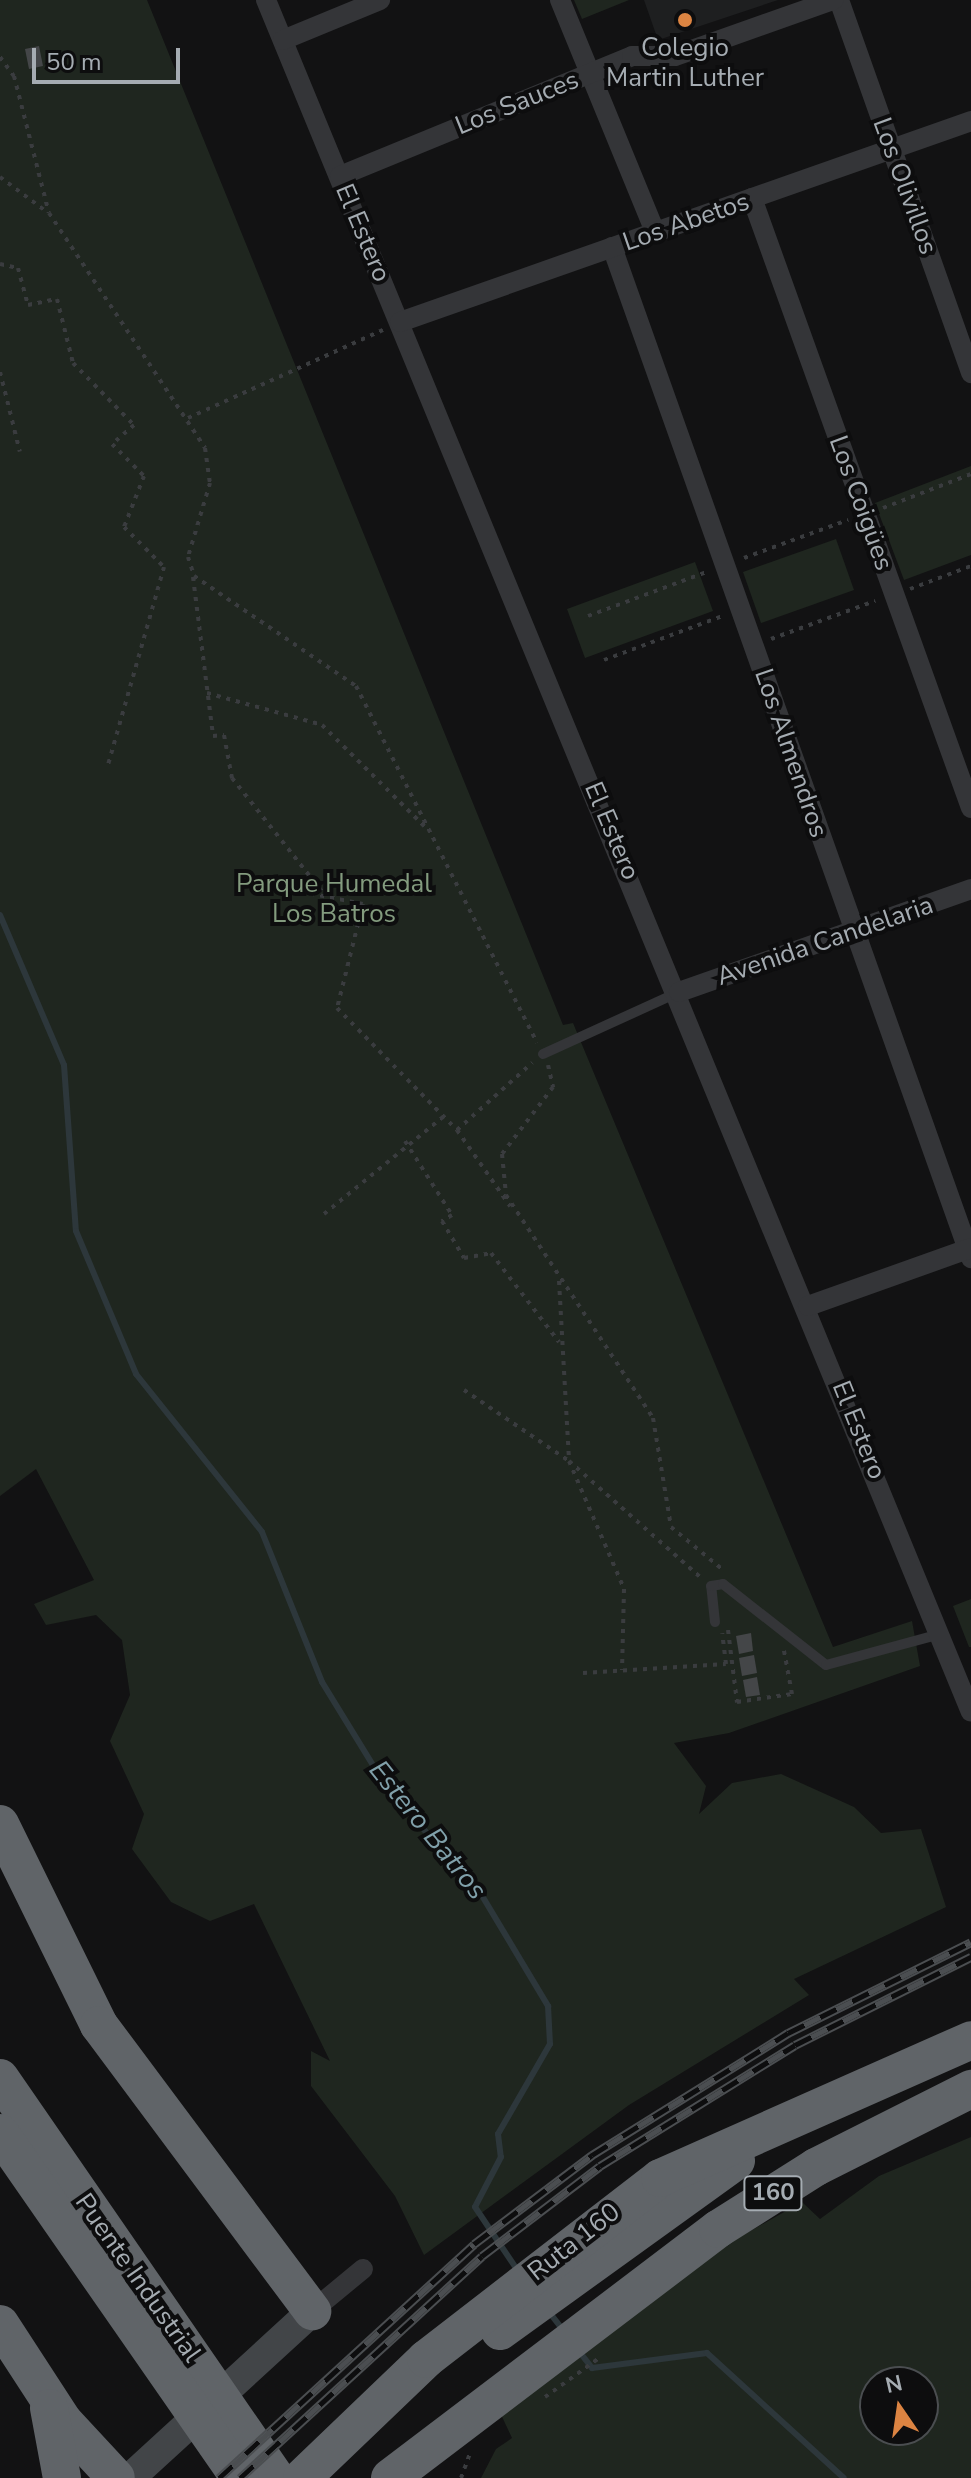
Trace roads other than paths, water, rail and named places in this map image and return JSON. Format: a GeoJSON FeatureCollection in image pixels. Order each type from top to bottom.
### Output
{"type":"FeatureCollection","features":[{"type":"Feature","properties":{"kind":"highway"},"geometry":{"type":"LineString","coordinates":[[0,1824],[106,2037],[312,2311]]}},
{"type":"Feature","properties":{"kind":"highway","name":"Ruta 160"},"geometry":{"type":"LineString","coordinates":[[302,2478],[553,2275],[741,2158],[892,2076],[971,2040]]}},
{"type":"Feature","properties":{"kind":"highway","name":"Puente Industrial"},"geometry":{"type":"LineString","coordinates":[[0,2078],[188,2376],[240,2478]]}},
{"type":"Feature","properties":{"kind":"highway","name":"160"},"geometry":{"type":"LineString","coordinates":[[390,2478],[544,2380],[816,2167],[971,2089]]}},
{"type":"Feature","properties":{"kind":"highway","name":"Puente Industrial"},"geometry":{"type":"LineString","coordinates":[[0,2133],[188,2376],[276,2478]]}},
{"type":"Feature","properties":{"kind":"highway","name":"Ruta 160"},"geometry":{"type":"LineString","coordinates":[[320,2478],[494,2320]]}},
{"type":"Feature","properties":{"kind":"highway"},"geometry":{"type":"LineString","coordinates":[[0,2324],[46,2398],[116,2478]]}},
{"type":"Feature","properties":{"kind":"highway"},"geometry":{"type":"LineString","coordinates":[[46,2398],[62,2478]]}},
{"type":"Feature","properties":{"kind":"main road"},"geometry":{"type":"LineString","coordinates":[[130,2478],[312,2311]]}},
{"type":"Feature","properties":{"kind":"street","name":"El Estero"},"geometry":{"type":"LineString","coordinates":[[266,0],[679,992],[942,1634],[963,1660],[971,1712]]}},
{"type":"Feature","properties":{"kind":"street"},"geometry":{"type":"LineString","coordinates":[[283,40],[380,0]]}},
{"type":"Feature","properties":{"kind":"street"},"geometry":{"type":"LineString","coordinates":[[560,0],[655,232]]}},
{"type":"Feature","properties":{"kind":"street","name":"Los Sauces"},"geometry":{"type":"LineString","coordinates":[[340,176],[632,56],[675,56],[836,0]]}},
{"type":"Feature","properties":{"kind":"street","name":"Los Olivillos"},"geometry":{"type":"LineString","coordinates":[[836,0],[971,373]]}},
{"type":"Feature","properties":{"kind":"street","name":"Los Abetos"},"geometry":{"type":"LineString","coordinates":[[400,322],[971,121]]}},
{"type":"Feature","properties":{"kind":"street","name":"Los Coigües"},"geometry":{"type":"LineString","coordinates":[[752,198],[971,808]]}},
{"type":"Feature","properties":{"kind":"street","name":"Los Almendros"},"geometry":{"type":"LineString","coordinates":[[612,247],[970,1252]]}},
{"type":"Feature","properties":{"kind":"street","name":"Avenida Candelaria"},"geometry":{"type":"LineString","coordinates":[[679,992],[971,889]]}},
{"type":"Feature","properties":{"kind":"street"},"geometry":{"type":"LineString","coordinates":[[808,1306],[970,1252]]}},
{"type":"Feature","properties":{"kind":"street"},"geometry":{"type":"LineString","coordinates":[[312,2311],[363,2269]]}},
{"type":"Feature","properties":{"kind":"lane"},"geometry":{"type":"LineString","coordinates":[[543,1054],[679,992]]}},
{"type":"Feature","properties":{"kind":"lane"},"geometry":{"type":"LineString","coordinates":[[715,1622],[711,1586],[723,1584],[796,1643],[835,1667],[942,1634]]}},
{"type":"Feature","properties":{"kind":"waterway","name":"Estero Batros"},"geometry":{"type":"LineString","coordinates":[[0,915],[64,1065],[76,1231],[136,1374],[262,1532],[322,1682],[387,1788],[481,1894],[548,2006],[550,2044],[498,2134],[501,2157],[475,2207],[518,2271]]}},
{"type":"Feature","properties":{"kind":"waterway","name":"Estero Batros"},"geometry":{"type":"LineString","coordinates":[[549,2312],[564,2331]]}},
{"type":"Feature","properties":{"kind":"waterway","name":"Estero Batros"},"geometry":{"type":"LineString","coordinates":[[578,2350],[592,2368],[707,2353],[844,2478]]}},
{"type":"Feature","properties":{"kind":"railway"},"geometry":{"type":"LineString","coordinates":[[219,2478],[474,2244],[592,2155],[788,2033],[971,1942]]}},
{"type":"Feature","properties":{"kind":"railway"},"geometry":{"type":"LineString","coordinates":[[240,2478],[482,2256],[600,2166],[795,2045],[971,1957]]}},
{"type":"Feature","properties":{"kind":"place","name":"Colegio Martin Luther"},"geometry":{"type":"Point","coordinates":[685,20]}},
{"type":"Feature","properties":{"kind":"park label","name":"Parque Humedal Los Batros"},"geometry":{"type":"Point","coordinates":[334,899]}}]}
